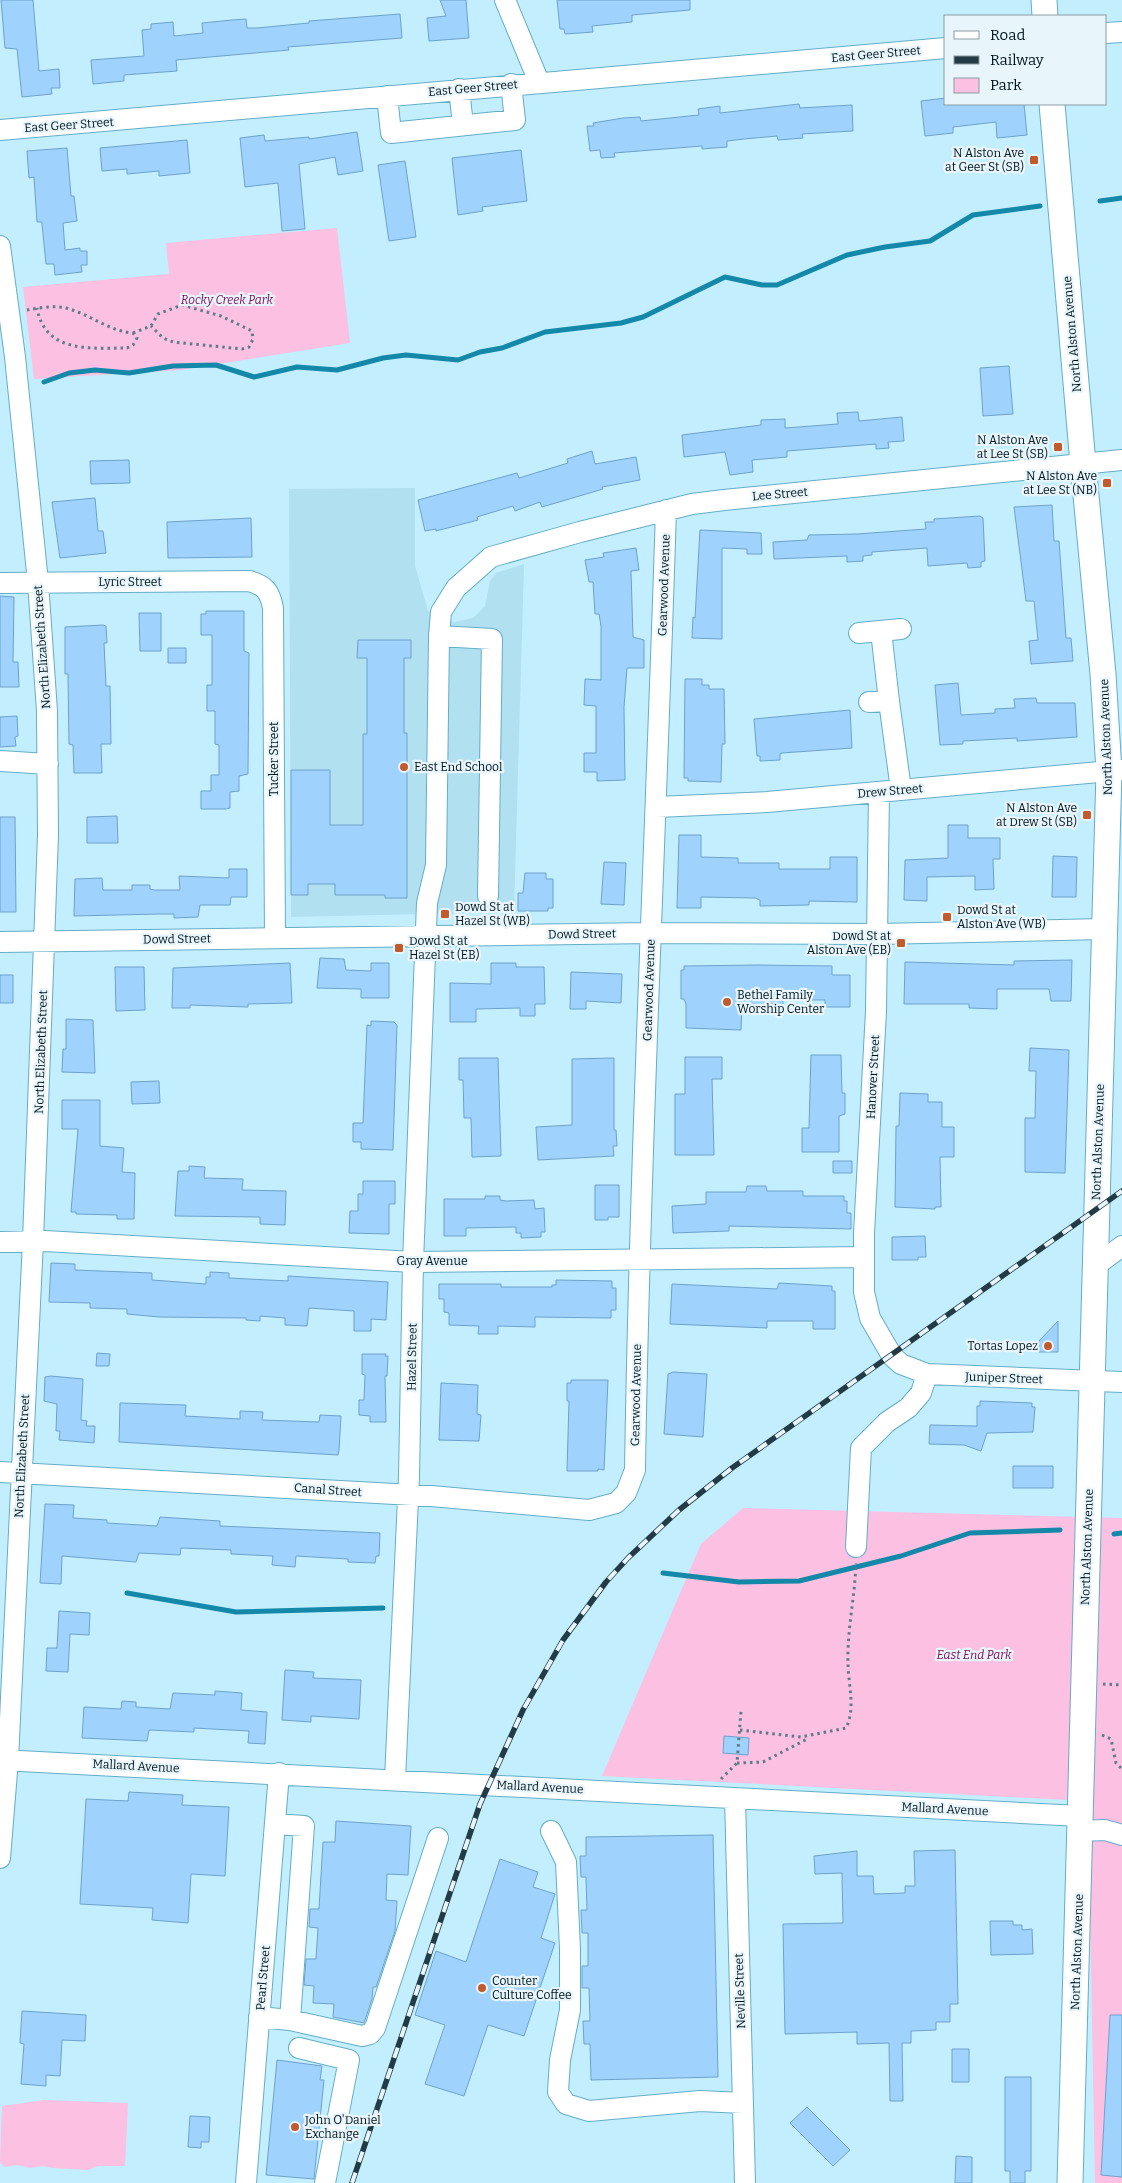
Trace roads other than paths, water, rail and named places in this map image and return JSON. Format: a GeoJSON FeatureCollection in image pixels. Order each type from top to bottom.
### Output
{"type":"FeatureCollection","features":[{"type":"Feature","properties":{"kind":"main road"},"geometry":{"type":"LineString","coordinates":[[1044,0],[1045,15]]}},
{"type":"Feature","properties":{"kind":"main road","name":"North Alston Avenue"},"geometry":{"type":"LineString","coordinates":[[1052,105],[1082,464],[1103,674],[1115,771],[1104,929],[1070,2183]]}},
{"type":"Feature","properties":{"kind":"street"},"geometry":{"type":"LineString","coordinates":[[505,0],[539,82]]}},
{"type":"Feature","properties":{"kind":"street"},"geometry":{"type":"LineString","coordinates":[[1107,33],[1122,32]]}},
{"type":"Feature","properties":{"kind":"street","name":"East Geer Street"},"geometry":{"type":"LineString","coordinates":[[0,130],[512,84],[944,48]]}},
{"type":"Feature","properties":{"kind":"street"},"geometry":{"type":"LineString","coordinates":[[387,96],[391,132],[515,120],[512,84]]}},
{"type":"Feature","properties":{"kind":"street"},"geometry":{"type":"LineString","coordinates":[[459,90],[463,125]]}},
{"type":"Feature","properties":{"kind":"street","name":"North Elizabeth Street"},"geometry":{"type":"LineString","coordinates":[[0,246],[9,312],[38,582],[47,711],[48,764],[45,941],[33,1240],[0,1858]]}},
{"type":"Feature","properties":{"kind":"street","name":"Lee Street"},"geometry":{"type":"LineString","coordinates":[[439,636],[441,612],[456,588],[491,558],[666,510],[724,500],[1122,460]]}},
{"type":"Feature","properties":{"kind":"street","name":"Gearwood Avenue"},"geometry":{"type":"LineString","coordinates":[[635,1470],[640,1258],[666,510]]}},
{"type":"Feature","properties":{"kind":"street","name":"Lyric Street"},"geometry":{"type":"LineString","coordinates":[[0,583],[249,581],[260,584]]}},
{"type":"Feature","properties":{"kind":"street","name":"Tucker Street"},"geometry":{"type":"LineString","coordinates":[[260,584],[271,595],[273,608],[275,938]]}},
{"type":"Feature","properties":{"kind":"street"},"geometry":{"type":"LineString","coordinates":[[859,633],[902,630]]}},
{"type":"Feature","properties":{"kind":"street"},"geometry":{"type":"LineString","coordinates":[[881,631],[902,790]]}},
{"type":"Feature","properties":{"kind":"street"},"geometry":{"type":"LineString","coordinates":[[439,636],[492,640],[488,896]]}},
{"type":"Feature","properties":{"kind":"street","name":"Hazel Street"},"geometry":{"type":"LineString","coordinates":[[395,1779],[408,1495],[427,903],[436,865],[439,636]]}},
{"type":"Feature","properties":{"kind":"street"},"geometry":{"type":"LineString","coordinates":[[869,702],[889,701]]}},
{"type":"Feature","properties":{"kind":"street"},"geometry":{"type":"LineString","coordinates":[[0,761],[48,764]]}},
{"type":"Feature","properties":{"kind":"street","name":"Drew Street"},"geometry":{"type":"LineString","coordinates":[[657,807],[767,802],[1115,771]]}},
{"type":"Feature","properties":{"kind":"street","name":"Hanover Street"},"geometry":{"type":"LineString","coordinates":[[879,792],[878,934],[864,1257],[867,1305],[876,1331],[892,1356]]}},
{"type":"Feature","properties":{"kind":"street","name":"Dowd Street"},"geometry":{"type":"LineString","coordinates":[[0,942],[651,933],[878,934],[1104,929]]}},
{"type":"Feature","properties":{"kind":"street","name":"Gray Avenue"},"geometry":{"type":"LineString","coordinates":[[0,1242],[33,1240],[414,1262],[864,1257]]}},
{"type":"Feature","properties":{"kind":"street"},"geometry":{"type":"LineString","coordinates":[[1095,1266],[1122,1246]]}},
{"type":"Feature","properties":{"kind":"street","name":"Juniper Street"},"geometry":{"type":"LineString","coordinates":[[892,1356],[901,1364],[927,1374],[1122,1382]]}},
{"type":"Feature","properties":{"kind":"street"},"geometry":{"type":"LineString","coordinates":[[856,1547],[861,1448],[887,1422],[908,1408],[921,1393],[927,1374]]}},
{"type":"Feature","properties":{"kind":"street","name":"Canal Street"},"geometry":{"type":"LineString","coordinates":[[0,1472],[408,1495],[589,1510],[616,1503],[626,1493],[635,1470]]}},
{"type":"Feature","properties":{"kind":"street","name":"Mallard Avenue"},"geometry":{"type":"LineString","coordinates":[[4,1760],[735,1798],[1080,1823],[1122,1835]]}},
{"type":"Feature","properties":{"kind":"street","name":"Pearl Street"},"geometry":{"type":"LineString","coordinates":[[246,2183],[279,1773]]}},
{"type":"Feature","properties":{"kind":"street","name":"Neville Street"},"geometry":{"type":"LineString","coordinates":[[735,1798],[745,2183]]}},
{"type":"Feature","properties":{"kind":"street"},"geometry":{"type":"LineString","coordinates":[[275,1824],[304,1826],[290,2020]]}},
{"type":"Feature","properties":{"kind":"street"},"geometry":{"type":"LineString","coordinates":[[551,1831],[566,1862],[570,1949],[570,2010],[560,2060],[558,2092],[566,2104],[589,2111],[700,2101],[743,2103]]}},
{"type":"Feature","properties":{"kind":"street"},"geometry":{"type":"LineString","coordinates":[[260,2017],[290,2020],[362,2036],[370,2034],[375,2028],[438,1838]]}},
{"type":"Feature","properties":{"kind":"street"},"geometry":{"type":"LineString","coordinates":[[299,2048],[349,2060],[325,2183]]}},
{"type":"Feature","properties":{"kind":"waterway"},"geometry":{"type":"LineString","coordinates":[[1100,201],[1122,198]]}},
{"type":"Feature","properties":{"kind":"waterway"},"geometry":{"type":"LineString","coordinates":[[44,382],[69,373],[95,370],[129,373],[173,366],[216,365],[254,377],[297,367],[337,370],[383,358],[406,355],[458,360],[480,352],[502,348],[545,332],[621,323],[643,317],[725,277],[762,285],[777,285],[847,255],[885,247],[930,241],[973,215],[1040,206]]}},
{"type":"Feature","properties":{"kind":"waterway"},"geometry":{"type":"LineString","coordinates":[[663,1573],[739,1582],[799,1581],[901,1556],[970,1533],[1060,1530]]}},
{"type":"Feature","properties":{"kind":"waterway"},"geometry":{"type":"LineString","coordinates":[[1114,1534],[1122,1533]]}},
{"type":"Feature","properties":{"kind":"waterway"},"geometry":{"type":"LineString","coordinates":[[127,1593],[236,1612],[383,1608]]}},
{"type":"Feature","properties":{"kind":"railway"},"geometry":{"type":"LineString","coordinates":[[352,2183],[480,1804],[523,1710],[563,1640],[606,1582],[628,1558],[679,1510],[732,1468],[1122,1191]]}},
{"type":"Feature","properties":{"kind":"place","name":"N Alston Ave at Geer St (SB)"},"geometry":{"type":"Point","coordinates":[1034,160]}},
{"type":"Feature","properties":{"kind":"place","name":"N Alston Ave at Lee St (SB)"},"geometry":{"type":"Point","coordinates":[1058,447]}},
{"type":"Feature","properties":{"kind":"place","name":"N Alston Ave at Lee St (NB)"},"geometry":{"type":"Point","coordinates":[1107,483]}},
{"type":"Feature","properties":{"kind":"place","name":"East End School"},"geometry":{"type":"Point","coordinates":[404,767]}},
{"type":"Feature","properties":{"kind":"place","name":"N Alston Ave at Drew St (SB)"},"geometry":{"type":"Point","coordinates":[1087,815]}},
{"type":"Feature","properties":{"kind":"place","name":"Dowd St at Hazel St (WB)"},"geometry":{"type":"Point","coordinates":[445,914]}},
{"type":"Feature","properties":{"kind":"place","name":"Dowd St at Alston Ave (WB)"},"geometry":{"type":"Point","coordinates":[947,917]}},
{"type":"Feature","properties":{"kind":"place","name":"Dowd St at Alston Ave (EB)"},"geometry":{"type":"Point","coordinates":[901,943]}},
{"type":"Feature","properties":{"kind":"place","name":"Dowd St at Hazel St (EB)"},"geometry":{"type":"Point","coordinates":[399,948]}},
{"type":"Feature","properties":{"kind":"place","name":"Bethel Family Worship Center"},"geometry":{"type":"Point","coordinates":[727,1002]}},
{"type":"Feature","properties":{"kind":"place","name":"Tortas Lopez"},"geometry":{"type":"Point","coordinates":[1048,1346]}},
{"type":"Feature","properties":{"kind":"place","name":"Counter Culture Coffee"},"geometry":{"type":"Point","coordinates":[482,1988]}},
{"type":"Feature","properties":{"kind":"place","name":"John O'Daniel Exchange"},"geometry":{"type":"Point","coordinates":[295,2127]}},
{"type":"Feature","properties":{"kind":"park label","name":"Rocky Creek Park"},"geometry":{"type":"Point","coordinates":[227,300]}},
{"type":"Feature","properties":{"kind":"park label","name":"East End Park"},"geometry":{"type":"Point","coordinates":[974,1655]}}]}
